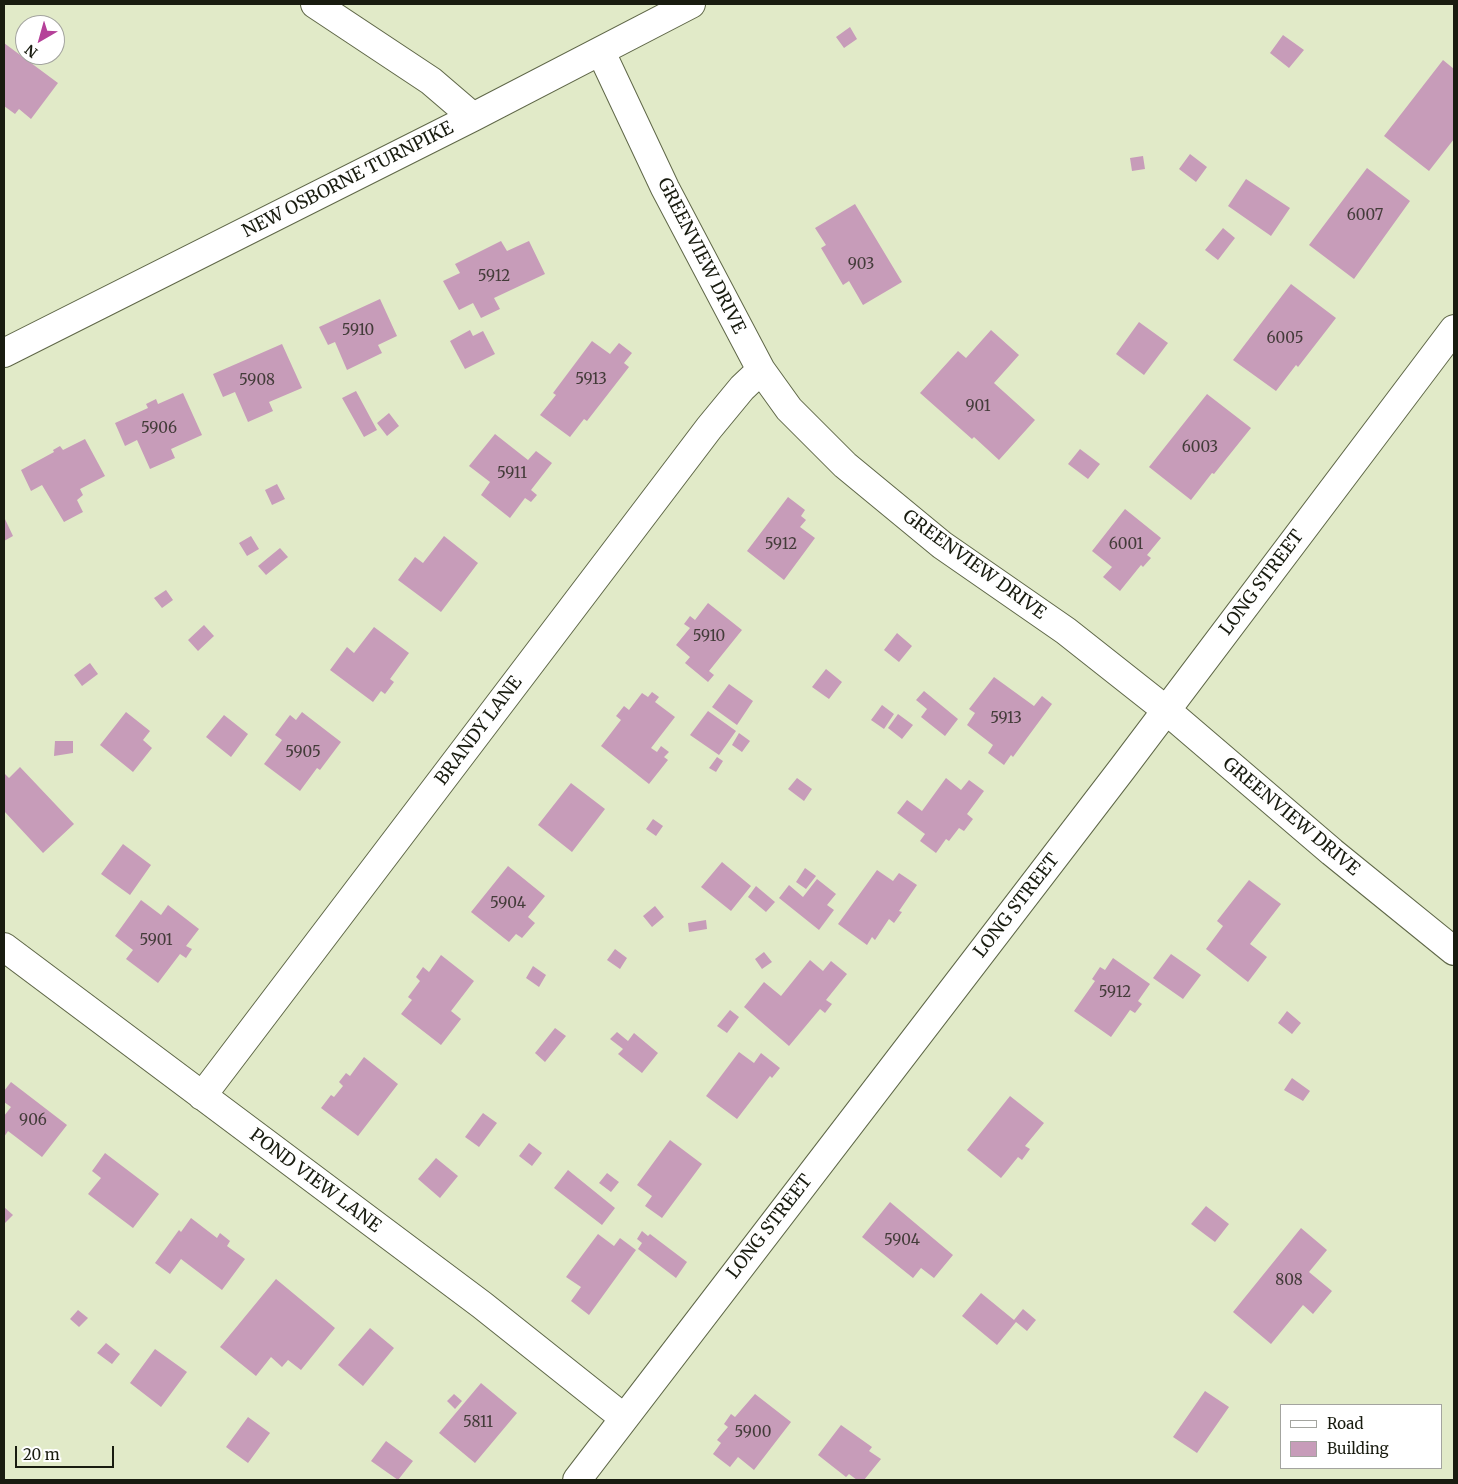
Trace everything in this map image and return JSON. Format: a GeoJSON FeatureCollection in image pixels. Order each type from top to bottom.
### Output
{"type":"FeatureCollection","features":[{"type":"Feature","properties":{"kind":"street"},"geometry":{"type":"LineString","coordinates":[[315,4],[431,81],[474,117]]}},
{"type":"Feature","properties":{"kind":"street","name":"NEW OSBORNE TURNPIKE"},"geometry":{"type":"LineString","coordinates":[[4,353],[474,117],[691,4]]}},
{"type":"Feature","properties":{"kind":"street","name":"GREENVIEW DRIVE"},"geometry":{"type":"LineString","coordinates":[[601,52],[665,188],[760,370],[789,409],[845,465],[942,545],[1066,631],[1166,710],[1332,852],[1454,951]]}},
{"type":"Feature","properties":{"kind":"street","name":"LONG STREET"},"geometry":{"type":"LineString","coordinates":[[577,1480],[1454,330]]}},
{"type":"Feature","properties":{"kind":"street","name":"BRANDY LANE"},"geometry":{"type":"LineString","coordinates":[[202,1096],[709,428],[742,388],[760,370]]}},
{"type":"Feature","properties":{"kind":"street","name":"POND VIEW LANE"},"geometry":{"type":"LineString","coordinates":[[4,947],[482,1305],[624,1418]]}},
{"type":"Feature","properties":{"kind":"building"},"geometry":{"type":"Polygon","coordinates":[[[850,27],[857,39],[844,48],[836,37],[850,27]]]}},
{"type":"Feature","properties":{"kind":"building"},"geometry":{"type":"Polygon","coordinates":[[[1283,35],[1304,50],[1289,68],[1270,53],[1283,35]]]}},
{"type":"Feature","properties":{"kind":"building"},"geometry":{"type":"Polygon","coordinates":[[[4,43],[15,51],[15,65],[34,65],[58,83],[31,119],[19,109],[15,114],[4,106],[4,43]]]}},
{"type":"Feature","properties":{"kind":"building"},"geometry":{"type":"Polygon","coordinates":[[[1443,60],[1454,69],[1454,139],[1429,171],[1384,136],[1443,60]]]}},
{"type":"Feature","properties":{"kind":"building"},"geometry":{"type":"Polygon","coordinates":[[[1190,154],[1207,167],[1196,182],[1179,169],[1190,154]]]}},
{"type":"Feature","properties":{"kind":"building"},"geometry":{"type":"Polygon","coordinates":[[[1143,156],[1145,169],[1132,171],[1130,158],[1143,156]]]}},
{"type":"Feature","properties":{"kind":"building"},"geometry":{"type":"Polygon","coordinates":[[[1367,168],[1410,201],[1354,279],[1309,245],[1367,168]]]}},
{"type":"Feature","properties":{"kind":"building"},"geometry":{"type":"Polygon","coordinates":[[[1246,179],[1290,208],[1271,236],[1228,206],[1246,179]]]}},
{"type":"Feature","properties":{"kind":"building"},"geometry":{"type":"Polygon","coordinates":[[[855,204],[902,282],[863,305],[849,281],[843,285],[821,248],[826,245],[815,228],[855,204]]]}},
{"type":"Feature","properties":{"kind":"building"},"geometry":{"type":"Polygon","coordinates":[[[1223,228],[1235,238],[1218,260],[1205,250],[1223,228]]]}},
{"type":"Feature","properties":{"kind":"building"},"geometry":{"type":"Polygon","coordinates":[[[501,241],[507,251],[529,241],[545,274],[494,298],[500,309],[481,318],[473,303],[459,310],[443,281],[460,273],[455,264],[501,241]]]}},
{"type":"Feature","properties":{"kind":"building"},"geometry":{"type":"Polygon","coordinates":[[[1291,284],[1336,318],[1298,367],[1296,365],[1276,391],[1233,360],[1291,284]]]}},
{"type":"Feature","properties":{"kind":"building"},"geometry":{"type":"Polygon","coordinates":[[[380,299],[397,336],[378,345],[382,353],[347,370],[335,342],[328,345],[319,327],[380,299]]]}},
{"type":"Feature","properties":{"kind":"building"},"geometry":{"type":"Polygon","coordinates":[[[1139,322],[1168,343],[1144,375],[1116,354],[1139,322]]]}},
{"type":"Feature","properties":{"kind":"building"},"geometry":{"type":"Polygon","coordinates":[[[470,330],[473,336],[483,331],[495,354],[465,369],[450,341],[470,330]]]}},
{"type":"Feature","properties":{"kind":"building"},"geometry":{"type":"Polygon","coordinates":[[[991,330],[1019,355],[994,383],[1035,420],[999,460],[920,393],[958,351],[966,358],[991,330]]]}},
{"type":"Feature","properties":{"kind":"building"},"geometry":{"type":"Polygon","coordinates":[[[592,341],[610,354],[619,343],[632,353],[624,363],[629,367],[587,421],[584,419],[570,437],[540,415],[556,395],[553,393],[592,341]]]}},
{"type":"Feature","properties":{"kind":"building"},"geometry":{"type":"Polygon","coordinates":[[[282,344],[302,388],[269,402],[273,411],[248,422],[235,392],[223,397],[213,374],[282,344]]]}},
{"type":"Feature","properties":{"kind":"building"},"geometry":{"type":"Polygon","coordinates":[[[356,391],[377,430],[364,437],[342,398],[356,391]]]}},
{"type":"Feature","properties":{"kind":"building"},"geometry":{"type":"Polygon","coordinates":[[[183,393],[202,435],[171,449],[175,458],[150,469],[137,440],[125,446],[115,423],[148,408],[146,404],[156,399],[158,404],[183,393]]]}},
{"type":"Feature","properties":{"kind":"building"},"geometry":{"type":"Polygon","coordinates":[[[1207,394],[1251,428],[1191,500],[1149,467],[1207,394]]]}},
{"type":"Feature","properties":{"kind":"building"},"geometry":{"type":"Polygon","coordinates":[[[389,413],[399,426],[387,436],[377,423],[389,413]]]}},
{"type":"Feature","properties":{"kind":"building"},"geometry":{"type":"Polygon","coordinates":[[[495,434],[528,460],[536,451],[552,463],[531,490],[537,495],[531,502],[525,498],[510,518],[481,495],[490,482],[469,466],[495,434]]]}},
{"type":"Feature","properties":{"kind":"building"},"geometry":{"type":"Polygon","coordinates":[[[85,439],[105,476],[80,489],[83,495],[77,500],[83,512],[64,522],[42,485],[31,491],[21,470],[54,452],[53,450],[60,446],[63,450],[85,439]]]}},
{"type":"Feature","properties":{"kind":"building"},"geometry":{"type":"Polygon","coordinates":[[[1080,449],[1100,464],[1088,479],[1068,464],[1080,449]]]}},
{"type":"Feature","properties":{"kind":"building"},"geometry":{"type":"Polygon","coordinates":[[[277,484],[285,499],[272,505],[265,490],[277,484]]]}},
{"type":"Feature","properties":{"kind":"building"},"geometry":{"type":"Polygon","coordinates":[[[788,497],[805,510],[801,516],[806,520],[800,527],[815,538],[784,580],[747,551],[788,497]]]}},
{"type":"Feature","properties":{"kind":"building"},"geometry":{"type":"Polygon","coordinates":[[[1125,509],[1161,538],[1147,555],[1151,558],[1143,567],[1141,565],[1120,591],[1103,577],[1112,567],[1092,551],[1125,509]]]}},
{"type":"Feature","properties":{"kind":"building"},"geometry":{"type":"Polygon","coordinates":[[[4,517],[13,536],[4,541],[4,517]]]}},
{"type":"Feature","properties":{"kind":"building"},"geometry":{"type":"Polygon","coordinates":[[[251,536],[259,549],[247,556],[239,543],[251,536]]]}},
{"type":"Feature","properties":{"kind":"building"},"geometry":{"type":"Polygon","coordinates":[[[444,536],[478,563],[441,612],[398,580],[415,557],[423,563],[444,536]]]}},
{"type":"Feature","properties":{"kind":"building"},"geometry":{"type":"Polygon","coordinates":[[[280,548],[288,557],[266,575],[258,566],[280,548]]]}},
{"type":"Feature","properties":{"kind":"building"},"geometry":{"type":"Polygon","coordinates":[[[166,590],[173,600],[162,608],[154,598],[166,590]]]}},
{"type":"Feature","properties":{"kind":"building"},"geometry":{"type":"Polygon","coordinates":[[[708,603],[742,630],[709,671],[714,675],[708,682],[685,663],[690,657],[676,645],[690,628],[684,624],[690,616],[695,620],[708,603]]]}},
{"type":"Feature","properties":{"kind":"building"},"geometry":{"type":"Polygon","coordinates":[[[204,625],[214,636],[198,651],[188,640],[204,625]]]}},
{"type":"Feature","properties":{"kind":"building"},"geometry":{"type":"Polygon","coordinates":[[[374,627],[409,653],[390,679],[394,682],[385,694],[381,691],[373,702],[330,670],[347,647],[354,653],[374,627]]]}},
{"type":"Feature","properties":{"kind":"building"},"geometry":{"type":"Polygon","coordinates":[[[897,633],[912,646],[899,662],[884,650],[897,633]]]}},
{"type":"Feature","properties":{"kind":"building"},"geometry":{"type":"Polygon","coordinates":[[[90,663],[98,674],[82,686],[74,675],[90,663]]]}},
{"type":"Feature","properties":{"kind":"building"},"geometry":{"type":"Polygon","coordinates":[[[826,669],[842,682],[829,699],[812,687],[826,669]]]}},
{"type":"Feature","properties":{"kind":"building"},"geometry":{"type":"Polygon","coordinates":[[[994,677],[1034,706],[1042,696],[1052,704],[1013,757],[1011,755],[1004,765],[988,753],[993,745],[967,725],[975,713],[969,709],[994,677]]]}},
{"type":"Feature","properties":{"kind":"building"},"geometry":{"type":"Polygon","coordinates":[[[729,684],[753,701],[737,725],[712,707],[729,684]]]}},
{"type":"Feature","properties":{"kind":"building"},"geometry":{"type":"Polygon","coordinates":[[[924,691],[958,719],[945,736],[921,717],[927,709],[916,700],[924,691]]]}},
{"type":"Feature","properties":{"kind":"building"},"geometry":{"type":"Polygon","coordinates":[[[652,692],[659,697],[655,702],[675,717],[651,748],[657,752],[661,746],[669,752],[664,757],[668,760],[649,784],[601,746],[621,720],[616,716],[624,706],[629,710],[642,693],[648,697],[652,692]]]}},
{"type":"Feature","properties":{"kind":"building"},"geometry":{"type":"Polygon","coordinates":[[[882,705],[894,714],[884,729],[871,720],[882,705]]]}},
{"type":"Feature","properties":{"kind":"building"},"geometry":{"type":"Polygon","coordinates":[[[708,711],[736,731],[719,755],[690,735],[708,711]]]}},
{"type":"Feature","properties":{"kind":"building"},"geometry":{"type":"Polygon","coordinates":[[[126,712],[150,731],[143,740],[152,748],[133,772],[100,745],[126,712]]]}},
{"type":"Feature","properties":{"kind":"building"},"geometry":{"type":"Polygon","coordinates":[[[302,712],[341,742],[320,770],[317,768],[300,791],[264,764],[282,740],[275,735],[290,715],[296,720],[302,712]]]}},
{"type":"Feature","properties":{"kind":"building"},"geometry":{"type":"Polygon","coordinates":[[[898,714],[913,725],[902,739],[888,728],[898,714]]]}},
{"type":"Feature","properties":{"kind":"building"},"geometry":{"type":"Polygon","coordinates":[[[224,715],[248,734],[231,757],[206,737],[224,715]]]}},
{"type":"Feature","properties":{"kind":"building"},"geometry":{"type":"Polygon","coordinates":[[[739,733],[750,741],[742,752],[732,745],[739,733]]]}},
{"type":"Feature","properties":{"kind":"building"},"geometry":{"type":"Polygon","coordinates":[[[55,741],[73,741],[73,753],[54,756],[55,741]]]}},
{"type":"Feature","properties":{"kind":"building"},"geometry":{"type":"Polygon","coordinates":[[[717,757],[723,761],[716,772],[709,768],[717,757]]]}},
{"type":"Feature","properties":{"kind":"building"},"geometry":{"type":"Polygon","coordinates":[[[20,767],[74,824],[43,853],[4,811],[4,773],[9,778],[20,767]]]}},
{"type":"Feature","properties":{"kind":"building"},"geometry":{"type":"Polygon","coordinates":[[[797,778],[812,789],[804,801],[788,789],[797,778]]]}},
{"type":"Feature","properties":{"kind":"building"},"geometry":{"type":"Polygon","coordinates":[[[946,778],[961,790],[969,780],[984,791],[967,814],[973,819],[964,831],[959,828],[949,841],[946,839],[936,853],[920,841],[925,834],[897,813],[907,800],[922,811],[946,778]]]}},
{"type":"Feature","properties":{"kind":"building"},"geometry":{"type":"Polygon","coordinates":[[[571,783],[605,809],[572,852],[538,825],[571,783]]]}},
{"type":"Feature","properties":{"kind":"building"},"geometry":{"type":"Polygon","coordinates":[[[653,819],[663,826],[656,836],[646,829],[653,819]]]}},
{"type":"Feature","properties":{"kind":"building"},"geometry":{"type":"Polygon","coordinates":[[[123,844],[151,865],[130,895],[101,874],[123,844]]]}},
{"type":"Feature","properties":{"kind":"building"},"geometry":{"type":"Polygon","coordinates":[[[722,862],[751,886],[731,911],[701,887],[722,862]]]}},
{"type":"Feature","properties":{"kind":"building"},"geometry":{"type":"Polygon","coordinates":[[[508,866],[545,896],[528,917],[535,923],[522,938],[516,934],[509,942],[471,912],[508,866]]]}},
{"type":"Feature","properties":{"kind":"building"},"geometry":{"type":"Polygon","coordinates":[[[805,868],[816,876],[806,889],[796,882],[805,868]]]}},
{"type":"Feature","properties":{"kind":"building"},"geometry":{"type":"Polygon","coordinates":[[[877,870],[893,881],[899,873],[917,885],[899,911],[902,912],[894,923],[889,919],[875,940],[872,937],[867,945],[838,924],[877,870]]]}},
{"type":"Feature","properties":{"kind":"building"},"geometry":{"type":"Polygon","coordinates":[[[817,879],[836,894],[827,905],[834,910],[819,930],[779,898],[789,885],[803,897],[817,879]]]}},
{"type":"Feature","properties":{"kind":"building"},"geometry":{"type":"Polygon","coordinates":[[[1249,880],[1281,904],[1250,944],[1267,957],[1248,982],[1206,949],[1223,926],[1217,921],[1249,880]]]}},
{"type":"Feature","properties":{"kind":"building"},"geometry":{"type":"Polygon","coordinates":[[[756,886],[775,902],[766,912],[748,897],[756,886]]]}},
{"type":"Feature","properties":{"kind":"building"},"geometry":{"type":"Polygon","coordinates":[[[141,900],[161,915],[168,905],[199,929],[186,946],[192,949],[186,958],[180,954],[158,983],[126,959],[133,950],[115,936],[141,900]]]}},
{"type":"Feature","properties":{"kind":"building"},"geometry":{"type":"Polygon","coordinates":[[[655,906],[664,917],[652,927],[643,916],[655,906]]]}},
{"type":"Feature","properties":{"kind":"building"},"geometry":{"type":"Polygon","coordinates":[[[706,920],[707,929],[689,932],[688,923],[706,920]]]}},
{"type":"Feature","properties":{"kind":"building"},"geometry":{"type":"Polygon","coordinates":[[[615,949],[627,958],[620,969],[607,960],[615,949]]]}},
{"type":"Feature","properties":{"kind":"building"},"geometry":{"type":"Polygon","coordinates":[[[764,952],[772,962],[762,969],[755,959],[764,952]]]}},
{"type":"Feature","properties":{"kind":"building"},"geometry":{"type":"Polygon","coordinates":[[[1171,954],[1201,975],[1183,999],[1153,978],[1171,954]]]}},
{"type":"Feature","properties":{"kind":"building"},"geometry":{"type":"Polygon","coordinates":[[[441,955],[474,981],[451,1011],[461,1019],[441,1045],[401,1014],[412,1000],[408,997],[420,981],[416,977],[423,967],[429,972],[441,955]]]}},
{"type":"Feature","properties":{"kind":"building"},"geometry":{"type":"Polygon","coordinates":[[[1113,958],[1150,984],[1138,1001],[1142,1004],[1135,1013],[1130,1010],[1111,1037],[1074,1011],[1095,981],[1092,979],[1100,967],[1105,970],[1113,958]]]}},
{"type":"Feature","properties":{"kind":"building"},"geometry":{"type":"Polygon","coordinates":[[[810,960],[823,971],[831,961],[847,974],[826,1000],[832,1004],[825,1013],[820,1009],[789,1046],[744,1007],[764,982],[781,996],[810,960]]]}},
{"type":"Feature","properties":{"kind":"building"},"geometry":{"type":"Polygon","coordinates":[[[533,966],[546,975],[539,987],[526,978],[533,966]]]}},
{"type":"Feature","properties":{"kind":"building"},"geometry":{"type":"Polygon","coordinates":[[[730,1010],[739,1017],[727,1033],[717,1026],[730,1010]]]}},
{"type":"Feature","properties":{"kind":"building"},"geometry":{"type":"Polygon","coordinates":[[[1287,1011],[1301,1023],[1292,1034],[1278,1023],[1287,1011]]]}},
{"type":"Feature","properties":{"kind":"building"},"geometry":{"type":"Polygon","coordinates":[[[555,1028],[566,1036],[545,1062],[535,1053],[555,1028]]]}},
{"type":"Feature","properties":{"kind":"building"},"geometry":{"type":"Polygon","coordinates":[[[617,1032],[628,1041],[634,1033],[658,1053],[642,1073],[618,1054],[623,1049],[610,1039],[617,1032]]]}},
{"type":"Feature","properties":{"kind":"building"},"geometry":{"type":"Polygon","coordinates":[[[739,1052],[754,1063],[761,1053],[780,1068],[772,1078],[770,1076],[737,1119],[706,1096],[739,1052]]]}},
{"type":"Feature","properties":{"kind":"building"},"geometry":{"type":"Polygon","coordinates":[[[364,1057],[398,1084],[358,1136],[321,1108],[331,1095],[334,1097],[343,1086],[339,1082],[346,1073],[350,1076],[364,1057]]]}},
{"type":"Feature","properties":{"kind":"building"},"geometry":{"type":"Polygon","coordinates":[[[1292,1078],[1310,1091],[1303,1101],[1284,1090],[1292,1078]]]}},
{"type":"Feature","properties":{"kind":"building"},"geometry":{"type":"Polygon","coordinates":[[[11,1082],[67,1125],[42,1157],[8,1131],[4,1137],[4,1116],[11,1107],[4,1102],[4,1091],[11,1082]]]}},
{"type":"Feature","properties":{"kind":"building"},"geometry":{"type":"Polygon","coordinates":[[[1010,1096],[1044,1123],[1025,1146],[1030,1149],[1022,1160],[1018,1157],[1001,1178],[967,1150],[1010,1096]]]}},
{"type":"Feature","properties":{"kind":"building"},"geometry":{"type":"Polygon","coordinates":[[[483,1113],[497,1123],[479,1147],[465,1137],[483,1113]]]}},
{"type":"Feature","properties":{"kind":"building"},"geometry":{"type":"Polygon","coordinates":[[[670,1140],[702,1164],[662,1218],[645,1206],[652,1196],[637,1185],[670,1140]]]}},
{"type":"Feature","properties":{"kind":"building"},"geometry":{"type":"Polygon","coordinates":[[[529,1143],[542,1153],[532,1166],[519,1156],[529,1143]]]}},
{"type":"Feature","properties":{"kind":"building"},"geometry":{"type":"Polygon","coordinates":[[[105,1153],[159,1194],[133,1228],[88,1194],[101,1178],[92,1171],[105,1153]]]}},
{"type":"Feature","properties":{"kind":"building"},"geometry":{"type":"Polygon","coordinates":[[[436,1158],[458,1176],[440,1198],[418,1179],[436,1158]]]}},
{"type":"Feature","properties":{"kind":"building"},"geometry":{"type":"Polygon","coordinates":[[[568,1170],[615,1208],[602,1225],[554,1188],[568,1170]]]}},
{"type":"Feature","properties":{"kind":"building"},"geometry":{"type":"Polygon","coordinates":[[[607,1173],[619,1182],[611,1192],[599,1183],[607,1173]]]}},
{"type":"Feature","properties":{"kind":"building"},"geometry":{"type":"Polygon","coordinates":[[[890,1202],[953,1255],[934,1278],[921,1268],[913,1278],[862,1237],[890,1202]]]}},
{"type":"Feature","properties":{"kind":"building"},"geometry":{"type":"Polygon","coordinates":[[[1206,1206],[1229,1224],[1215,1242],[1191,1224],[1206,1206]]]}},
{"type":"Feature","properties":{"kind":"building"},"geometry":{"type":"Polygon","coordinates":[[[4,1207],[13,1215],[5,1223],[4,1222],[4,1207]]]}},
{"type":"Feature","properties":{"kind":"building"},"geometry":{"type":"Polygon","coordinates":[[[191,1218],[217,1238],[220,1233],[230,1241],[227,1246],[245,1259],[222,1290],[181,1259],[170,1274],[155,1263],[179,1230],[181,1232],[191,1218]]]}},
{"type":"Feature","properties":{"kind":"building"},"geometry":{"type":"Polygon","coordinates":[[[1301,1228],[1327,1250],[1309,1272],[1332,1291],[1313,1314],[1303,1305],[1271,1344],[1233,1312],[1301,1228]]]}},
{"type":"Feature","properties":{"kind":"building"},"geometry":{"type":"Polygon","coordinates":[[[642,1231],[648,1236],[650,1234],[687,1262],[676,1278],[638,1249],[642,1243],[637,1239],[642,1231]]]}},
{"type":"Feature","properties":{"kind":"building"},"geometry":{"type":"Polygon","coordinates":[[[598,1234],[614,1246],[620,1238],[636,1250],[589,1315],[571,1301],[581,1287],[566,1277],[598,1234]]]}},
{"type":"Feature","properties":{"kind":"building"},"geometry":{"type":"Polygon","coordinates":[[[276,1279],[335,1328],[301,1370],[288,1360],[282,1367],[271,1357],[256,1376],[220,1347],[276,1279]]]}},
{"type":"Feature","properties":{"kind":"building"},"geometry":{"type":"Polygon","coordinates":[[[981,1293],[1014,1320],[1023,1309],[1036,1320],[1027,1331],[1016,1322],[997,1345],[962,1316],[981,1293]]]}},
{"type":"Feature","properties":{"kind":"building"},"geometry":{"type":"Polygon","coordinates":[[[78,1310],[88,1318],[79,1327],[70,1319],[78,1310]]]}},
{"type":"Feature","properties":{"kind":"building"},"geometry":{"type":"Polygon","coordinates":[[[370,1328],[394,1348],[363,1386],[338,1365],[370,1328]]]}},
{"type":"Feature","properties":{"kind":"building"},"geometry":{"type":"Polygon","coordinates":[[[106,1343],[120,1354],[112,1364],[97,1353],[106,1343]]]}},
{"type":"Feature","properties":{"kind":"building"},"geometry":{"type":"Polygon","coordinates":[[[155,1349],[187,1372],[161,1407],[130,1383],[155,1349]]]}},
{"type":"Feature","properties":{"kind":"building"},"geometry":{"type":"Polygon","coordinates":[[[481,1383],[517,1413],[475,1463],[439,1433],[481,1383]]]}},
{"type":"Feature","properties":{"kind":"building"},"geometry":{"type":"Polygon","coordinates":[[[1205,1391],[1229,1407],[1197,1453],[1173,1437],[1205,1391]]]}},
{"type":"Feature","properties":{"kind":"building"},"geometry":{"type":"Polygon","coordinates":[[[454,1394],[462,1401],[455,1409],[447,1401],[454,1394]]]}},
{"type":"Feature","properties":{"kind":"building"},"geometry":{"type":"Polygon","coordinates":[[[755,1394],[791,1422],[754,1470],[738,1457],[730,1467],[713,1454],[721,1443],[717,1440],[728,1427],[724,1424],[731,1414],[735,1417],[755,1394]]]}},
{"type":"Feature","properties":{"kind":"building"},"geometry":{"type":"Polygon","coordinates":[[[248,1417],[270,1433],[248,1463],[226,1447],[248,1417]]]}},
{"type":"Feature","properties":{"kind":"building"},"geometry":{"type":"Polygon","coordinates":[[[841,1425],[872,1447],[869,1451],[881,1459],[864,1480],[857,1480],[849,1474],[846,1477],[818,1455],[841,1425]]]}},
{"type":"Feature","properties":{"kind":"building"},"geometry":{"type":"Polygon","coordinates":[[[386,1441],[413,1461],[398,1480],[371,1461],[386,1441]]]}}]}
